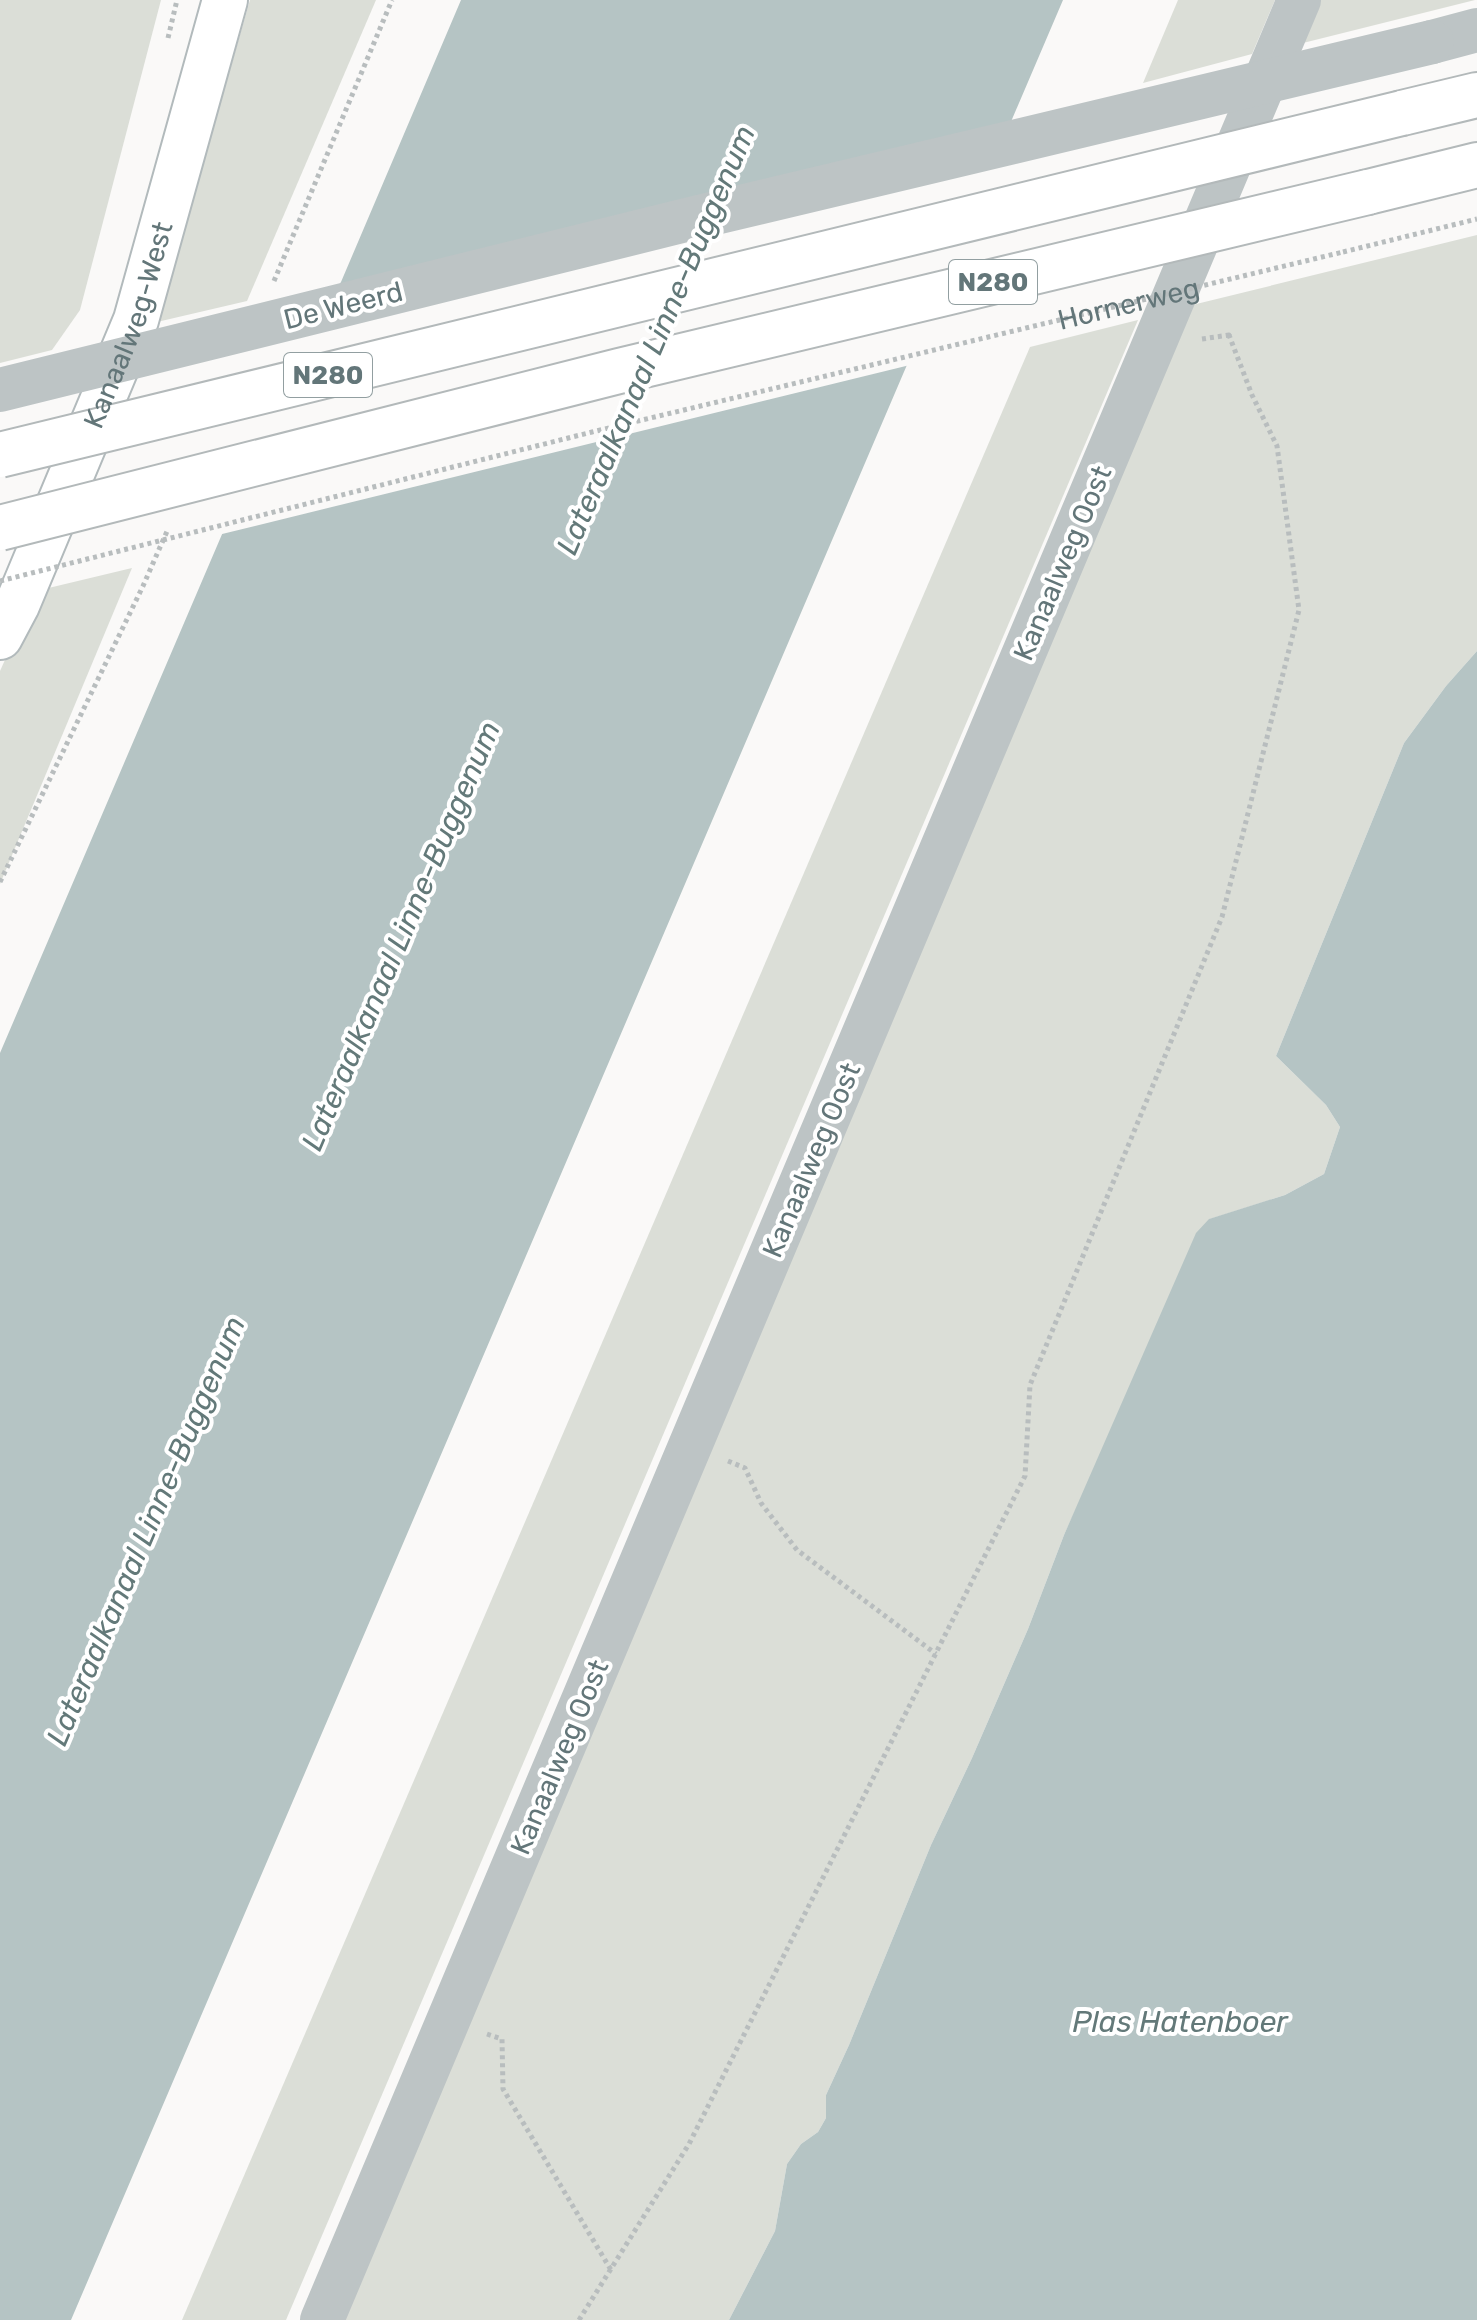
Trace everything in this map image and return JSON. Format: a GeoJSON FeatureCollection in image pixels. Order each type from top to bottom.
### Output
{"type":"FeatureCollection","features":[{"type":"Feature","properties":{"kind":"main road","name":"Kanaalweg-West"},"geometry":{"type":"LineString","coordinates":[[0,637],[17,605],[136,320],[225,0]]}},
{"type":"Feature","properties":{"kind":"main road","name":"N280"},"geometry":{"type":"LineString","coordinates":[[0,455],[1477,95]]}},
{"type":"Feature","properties":{"kind":"main road","name":"Hornerweg"},"geometry":{"type":"LineString","coordinates":[[0,528],[619,371],[1477,165]]}},
{"type":"Feature","properties":{"kind":"street","name":"Kanaalweg Oost"},"geometry":{"type":"LineString","coordinates":[[322,2320],[1299,0]]}},
{"type":"Feature","properties":{"kind":"street","name":"De Weerd"},"geometry":{"type":"LineString","coordinates":[[0,390],[686,220],[1477,30]]}},
{"type":"Feature","properties":{"kind":"path"},"geometry":{"type":"LineString","coordinates":[[166,45],[177,0]]}},
{"type":"Feature","properties":{"kind":"path","name":"Hornerweg"},"geometry":{"type":"LineString","coordinates":[[0,581],[592,432],[1477,219]]}},
{"type":"Feature","properties":{"kind":"path"},"geometry":{"type":"LineString","coordinates":[[579,2320],[689,2144],[1025,1476],[1030,1385],[1222,917],[1299,610],[1277,446],[1252,395],[1229,335]]}},
{"type":"Feature","properties":{"kind":"path"},"geometry":{"type":"LineString","coordinates":[[745,1468],[761,1503],[797,1550],[936,1654]]}},
{"type":"Feature","properties":{"kind":"path"},"geometry":{"type":"LineString","coordinates":[[502,2039],[503,2089],[611,2270]]}},
{"type":"Feature","properties":{"kind":"shaded area"},"geometry":{"type":"Polygon","coordinates":[[[0,0],[161,0],[80,310],[52,350],[0,363],[0,0]]]}},
{"type":"Feature","properties":{"kind":"shaded area"},"geometry":{"type":"Polygon","coordinates":[[[250,0],[376,0],[247,301],[157,322],[250,0]]]}},
{"type":"Feature","properties":{"kind":"shaded area"},"geometry":{"type":"Polygon","coordinates":[[[1178,0],[1275,0],[1252,54],[1143,83],[1178,0]]]}},
{"type":"Feature","properties":{"kind":"shaded area"},"geometry":{"type":"Polygon","coordinates":[[[1314,0],[1475,0],[1295,45],[1314,0]]]}},
{"type":"Feature","properties":{"kind":"shaded area"},"geometry":{"type":"Polygon","coordinates":[[[1477,235],[1477,651],[1446,686],[1404,743],[1276,1056],[1326,1105],[1340,1127],[1324,1174],[1285,1195],[1210,1219],[1064,1535],[1028,1629],[931,1845],[826,2095],[826,2118],[818,2132],[801,2144],[787,2164],[775,2231],[729,2320],[338,2320],[1184,307],[1477,235]]]}},
{"type":"Feature","properties":{"kind":"shaded area"},"geometry":{"type":"Polygon","coordinates":[[[1138,320],[286,2320],[182,2320],[1030,347],[1138,320]]]}},
{"type":"Feature","properties":{"kind":"shaded area"},"geometry":{"type":"Polygon","coordinates":[[[132,568],[0,884],[0,671],[36,591],[132,568]]]}},
{"type":"Feature","properties":{"kind":"water","name":"Lateraalkanaal Linne-Buggenum"},"geometry":{"type":"Polygon","coordinates":[[[461,0],[1063,0],[71,2320],[0,2320],[0,1053],[312,324],[341,282],[461,0]]]}},
{"type":"Feature","properties":{"kind":"water","name":"Plas Hatenboer"},"geometry":{"type":"Polygon","coordinates":[[[1477,651],[1477,2320],[729,2320],[775,2231],[787,2164],[801,2144],[818,2132],[826,2118],[826,2095],[1196,1233],[1209,1219],[1285,1195],[1324,1174],[1340,1127],[1326,1105],[1276,1056],[1404,743],[1446,686],[1477,651]]]}},
{"type":"Feature","properties":{"kind":"pier"},"geometry":{"type":"Polygon","coordinates":[[[1012,128],[910,365],[218,535],[308,322],[1012,128]]]}}]}
